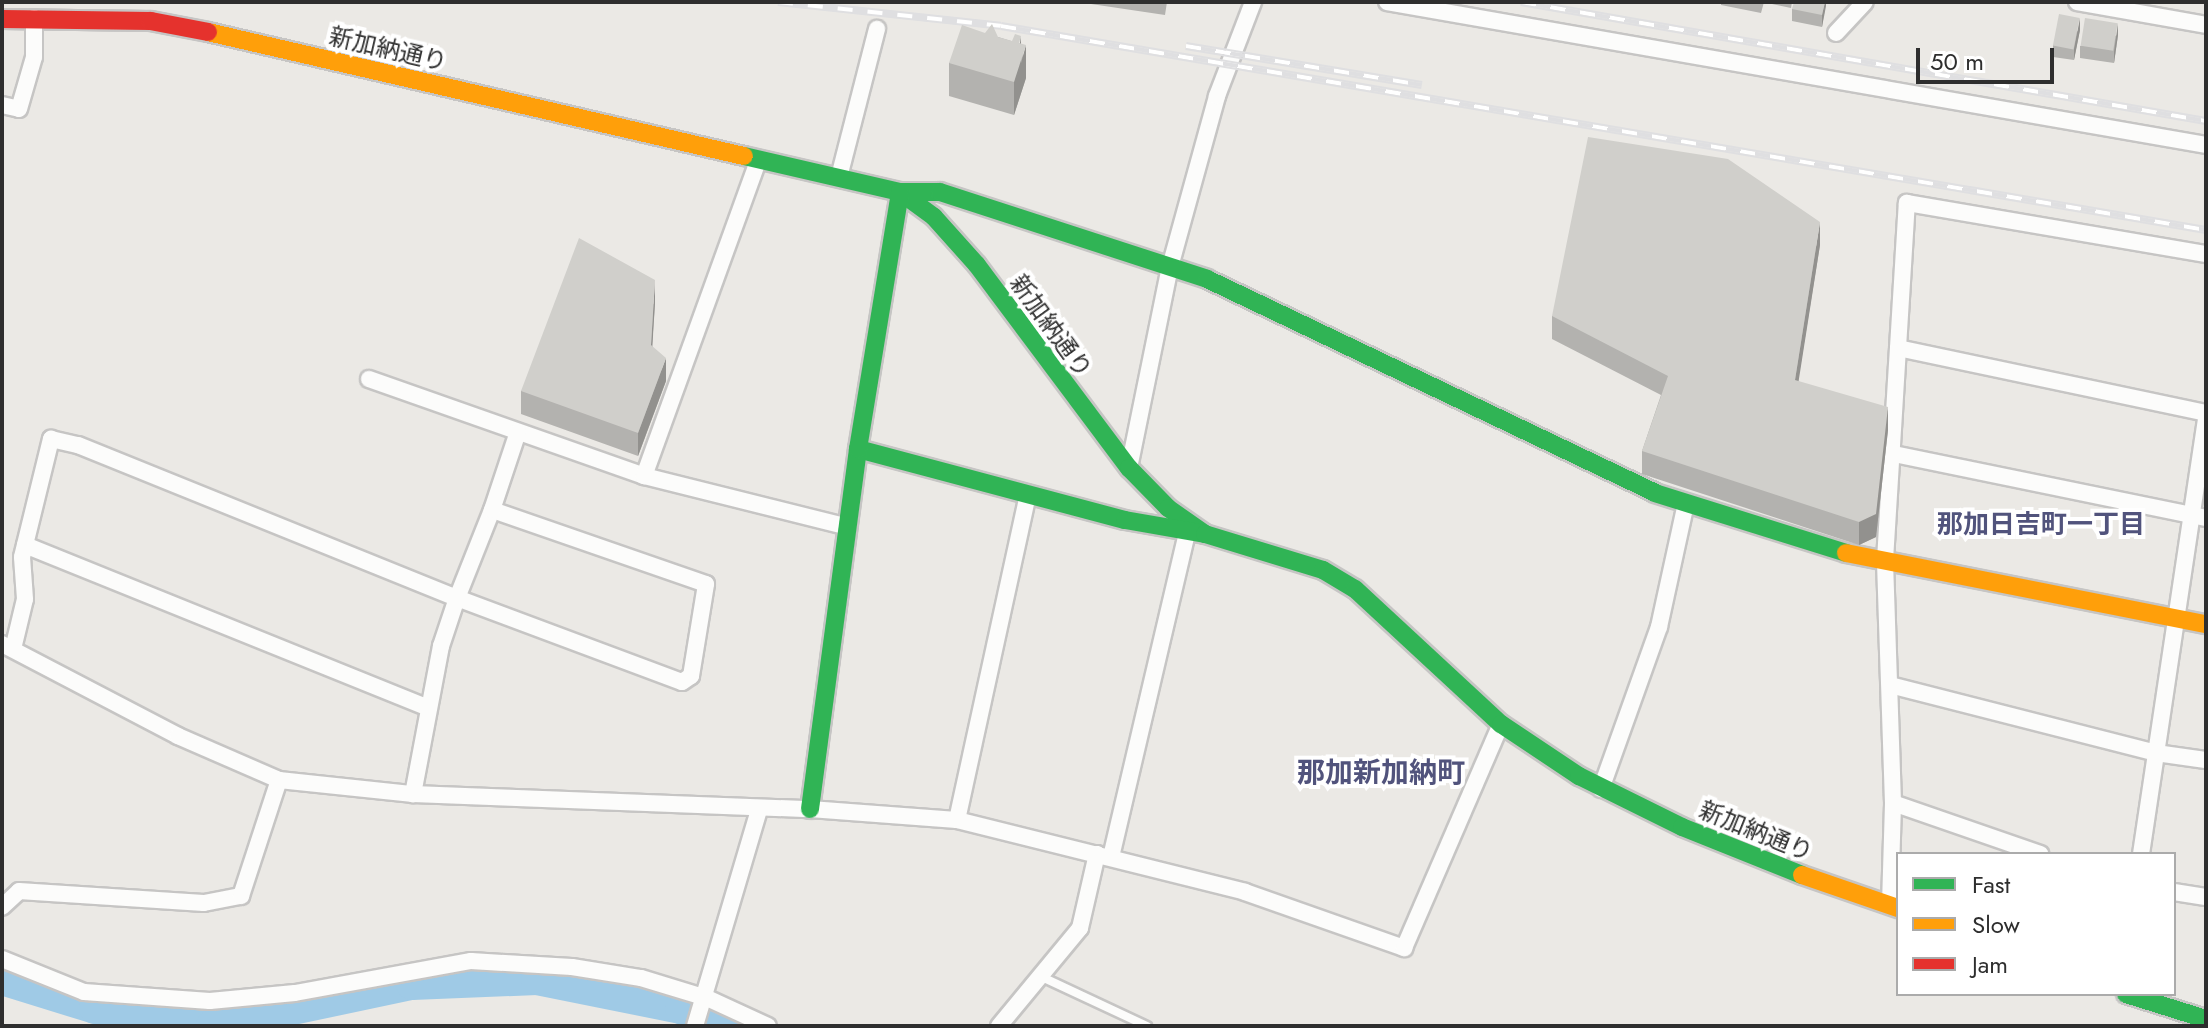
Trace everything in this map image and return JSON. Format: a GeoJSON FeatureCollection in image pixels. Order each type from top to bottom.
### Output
{"type":"FeatureCollection","features":[{"type":"Feature","properties":{"kind":"street"},"geometry":{"type":"LineString","coordinates":[[1129,468],[1170,267],[1217,96],[1253,2]]}},
{"type":"Feature","properties":{"kind":"street"},"geometry":{"type":"LineString","coordinates":[[1387,2],[2206,145]]}},
{"type":"Feature","properties":{"kind":"street"},"geometry":{"type":"LineString","coordinates":[[1836,33],[1865,2]]}},
{"type":"Feature","properties":{"kind":"street"},"geometry":{"type":"LineString","coordinates":[[2077,2],[2206,25]]}},
{"type":"Feature","properties":{"kind":"street"},"geometry":{"type":"LineString","coordinates":[[2,105],[19,109],[34,57],[34,18]]}},
{"type":"Feature","properties":{"kind":"street","name":"新加納通り"},"geometry":{"type":"LineString","coordinates":[[2,19],[151,21],[200,30],[900,192],[934,217],[977,265],[1129,468],[1196,534]]}},
{"type":"Feature","properties":{"kind":"street"},"geometry":{"type":"LineString","coordinates":[[839,177],[877,29]]}},
{"type":"Feature","properties":{"kind":"street"},"geometry":{"type":"LineString","coordinates":[[644,476],[759,159]]}},
{"type":"Feature","properties":{"kind":"street"},"geometry":{"type":"LineString","coordinates":[[810,809],[858,449],[900,192],[940,192],[1207,279],[1530,435],[1686,503],[1810,543],[2206,624]]}},
{"type":"Feature","properties":{"kind":"street"},"geometry":{"type":"LineString","coordinates":[[1894,907],[1885,560],[1894,454],[1907,203],[2206,254]]}},
{"type":"Feature","properties":{"kind":"street"},"geometry":{"type":"LineString","coordinates":[[1898,348],[2206,413]]}},
{"type":"Feature","properties":{"kind":"street"},"geometry":{"type":"LineString","coordinates":[[369,379],[644,476],[848,527]]}},
{"type":"Feature","properties":{"kind":"street"},"geometry":{"type":"LineString","coordinates":[[2141,852],[2176,619],[2199,517],[2206,420]]}},
{"type":"Feature","properties":{"kind":"street"},"geometry":{"type":"LineString","coordinates":[[413,794],[428,708],[457,598],[492,510],[518,432]]}},
{"type":"Feature","properties":{"kind":"street"},"geometry":{"type":"LineString","coordinates":[[492,510],[706,584],[691,676],[682,682],[457,598],[78,445],[51,439],[25,545],[25,599],[7,647],[178,736],[279,780],[413,794],[759,810],[810,809],[957,820],[1245,892],[1404,948],[1501,724],[1355,589],[1286,556],[1028,494],[858,449]]}},
{"type":"Feature","properties":{"kind":"street"},"geometry":{"type":"LineString","coordinates":[[1894,454],[2199,517]]}},
{"type":"Feature","properties":{"kind":"street"},"geometry":{"type":"LineString","coordinates":[[957,820],[1028,494]]}},
{"type":"Feature","properties":{"kind":"street"},"geometry":{"type":"LineString","coordinates":[[1601,789],[1659,627],[1686,503]]}},
{"type":"Feature","properties":{"kind":"street"},"geometry":{"type":"LineString","coordinates":[[999,1026],[1005,1012],[1042,977],[1080,928],[1104,856],[1196,534]]}},
{"type":"Feature","properties":{"kind":"street"},"geometry":{"type":"LineString","coordinates":[[25,545],[428,708]]}},
{"type":"Feature","properties":{"kind":"street"},"geometry":{"type":"LineString","coordinates":[[1890,685],[2156,753],[2206,760]]}},
{"type":"Feature","properties":{"kind":"street","name":"新加納通り"},"geometry":{"type":"LineString","coordinates":[[1501,724],[1601,789],[1769,863],[1894,907]]}},
{"type":"Feature","properties":{"kind":"street"},"geometry":{"type":"LineString","coordinates":[[2,907],[19,891],[204,903],[241,896],[279,780]]}},
{"type":"Feature","properties":{"kind":"street"},"geometry":{"type":"LineString","coordinates":[[1893,803],[2034,852]]}},
{"type":"Feature","properties":{"kind":"street"},"geometry":{"type":"LineString","coordinates":[[701,1012],[759,810]]}},
{"type":"Feature","properties":{"kind":"street"},"geometry":{"type":"LineString","coordinates":[[2176,892],[2206,897]]}},
{"type":"Feature","properties":{"kind":"street"},"geometry":{"type":"LineString","coordinates":[[2,959],[84,992],[210,1001],[295,993],[471,961],[572,967],[641,978],[701,1012],[768,1026]]}},
{"type":"Feature","properties":{"kind":"street"},"geometry":{"type":"LineString","coordinates":[[2132,996],[2206,1019]]}},
{"type":"Feature","properties":{"kind":"lane"},"geometry":{"type":"LineString","coordinates":[[1042,977],[1147,1026]]}},
{"type":"Feature","properties":{"kind":"building"},"geometry":{"type":"Polygon","coordinates":[[[1794,2],[1825,2],[1822,15],[1792,9],[1794,2]]]}},
{"type":"Feature","properties":{"kind":"building"},"geometry":{"type":"Polygon","coordinates":[[[2059,14],[2080,18],[2074,49],[2053,45],[2059,14]]]}},
{"type":"Feature","properties":{"kind":"building"},"geometry":{"type":"Polygon","coordinates":[[[2085,18],[2118,23],[2113,51],[2081,46],[2085,18]]]}},
{"type":"Feature","properties":{"kind":"building"},"geometry":{"type":"Polygon","coordinates":[[[992,24],[998,37],[1012,41],[1015,34],[1021,36],[1019,43],[1026,45],[1014,82],[949,63],[962,25],[985,33],[992,24]]]}},
{"type":"Feature","properties":{"kind":"building"},"geometry":{"type":"Polygon","coordinates":[[[1588,137],[1728,159],[1820,222],[1795,380],[1888,407],[1876,514],[1859,522],[1642,451],[1668,376],[1552,316],[1588,137]]]}},
{"type":"Feature","properties":{"kind":"building"},"geometry":{"type":"Polygon","coordinates":[[[579,238],[655,280],[651,345],[666,358],[638,433],[521,391],[579,238]]]}},
{"type":"Feature","properties":{"kind":"waterway"},"geometry":{"type":"LineString","coordinates":[[2,979],[95,1008],[212,1026],[412,984],[537,979],[681,1008],[723,1026]]}},
{"type":"Feature","properties":{"kind":"railway"},"geometry":{"type":"LineString","coordinates":[[778,2],[1001,26],[2206,230]]}},
{"type":"Feature","properties":{"kind":"railway"},"geometry":{"type":"LineString","coordinates":[[1521,2],[2206,121]]}},
{"type":"Feature","properties":{"kind":"railway"},"geometry":{"type":"LineString","coordinates":[[1186,46],[1422,85]]}},
{"type":"Feature","properties":{"kind":"traffic: fast"},"geometry":{"type":"LineString","coordinates":[[744,156],[900,192],[934,217],[977,265],[1129,468],[1168,508],[1205,534]]}},
{"type":"Feature","properties":{"kind":"traffic: fast"},"geometry":{"type":"LineString","coordinates":[[900,192],[940,192],[1207,279],[1655,493],[1846,553]]}},
{"type":"Feature","properties":{"kind":"traffic: fast"},"geometry":{"type":"LineString","coordinates":[[810,809],[858,449],[900,192]]}},
{"type":"Feature","properties":{"kind":"traffic: fast"},"geometry":{"type":"LineString","coordinates":[[858,449],[1125,520],[1205,534],[1323,570],[1355,589],[1501,724],[1579,776],[1682,827],[1802,875]]}},
{"type":"Feature","properties":{"kind":"traffic: fast"},"geometry":{"type":"LineString","coordinates":[[2132,996],[2206,1019]]}},
{"type":"Feature","properties":{"kind":"traffic: slow"},"geometry":{"type":"LineString","coordinates":[[208,32],[744,156]]}},
{"type":"Feature","properties":{"kind":"traffic: slow"},"geometry":{"type":"LineString","coordinates":[[1846,553],[2206,624]]}},
{"type":"Feature","properties":{"kind":"traffic: slow"},"geometry":{"type":"LineString","coordinates":[[1802,875],[1896,907]]}},
{"type":"Feature","properties":{"kind":"traffic: jam"},"geometry":{"type":"LineString","coordinates":[[2,19],[151,21],[208,32]]}},
{"type":"Feature","properties":{"kind":"district","name":"那加日吉町一丁目"},"geometry":{"type":"Point","coordinates":[2041,525]}},
{"type":"Feature","properties":{"kind":"district","name":"那加新加納町"},"geometry":{"type":"Point","coordinates":[1381,773]}}]}
